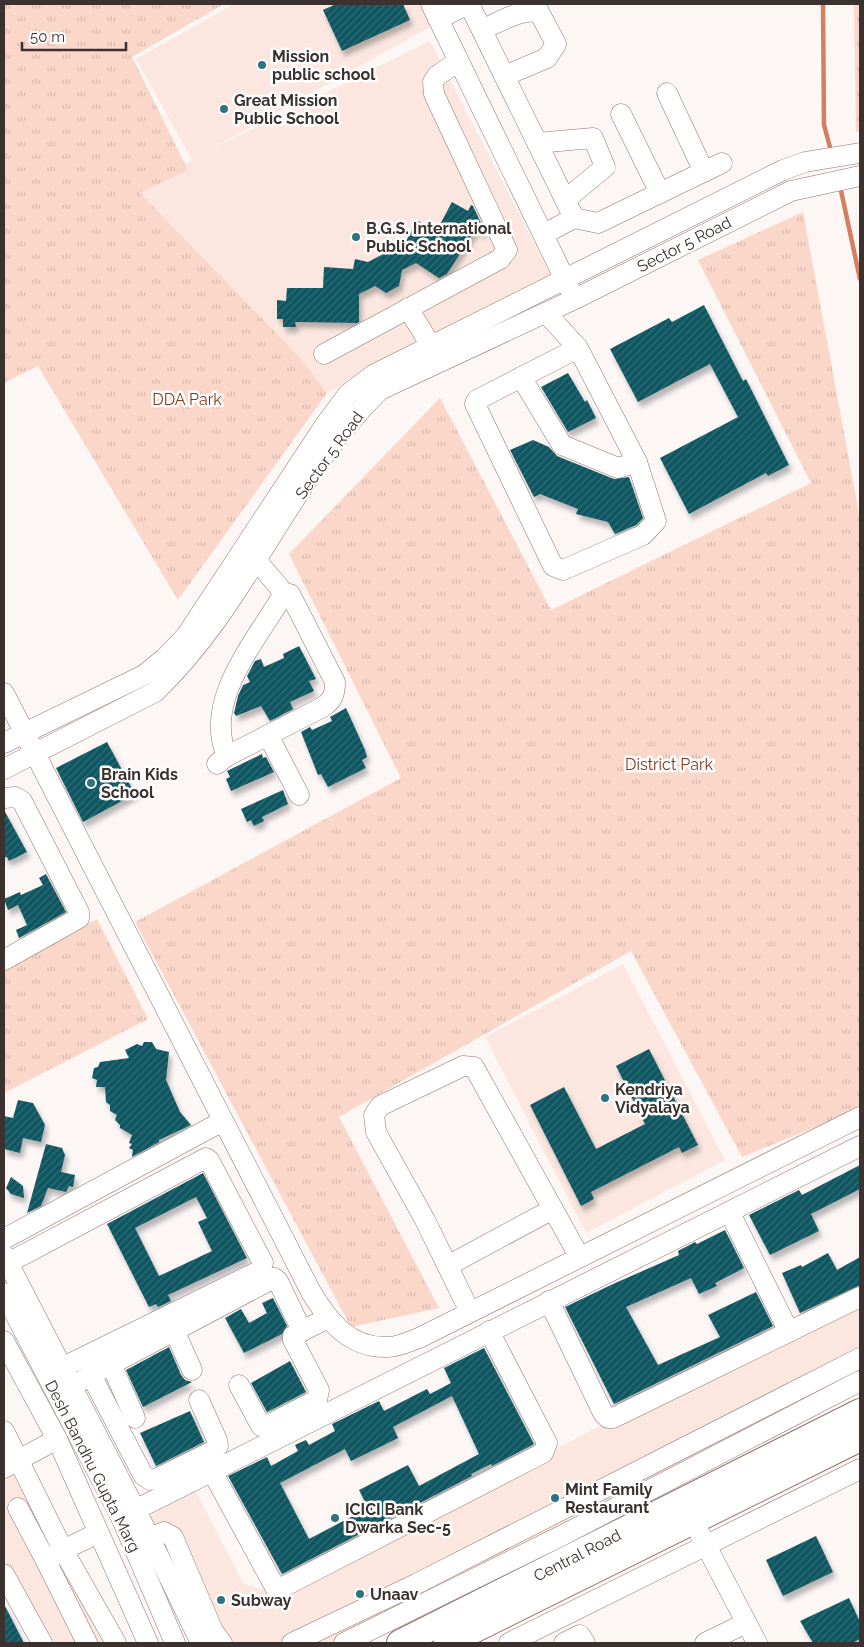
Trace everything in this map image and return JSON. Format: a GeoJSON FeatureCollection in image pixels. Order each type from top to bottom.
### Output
{"type":"FeatureCollection","features":[{"type":"Feature","properties":{"kind":"main road","name":"Central Road"},"geometry":{"type":"LineString","coordinates":[[400,1643],[860,1412]]}},
{"type":"Feature","properties":{"kind":"main road","name":"Central Road"},"geometry":{"type":"LineString","coordinates":[[447,1643],[860,1438]]}},
{"type":"Feature","properties":{"kind":"street"},"geometry":{"type":"LineString","coordinates":[[574,218],[469,4],[434,11],[575,299]]}},
{"type":"Feature","properties":{"kind":"street"},"geometry":{"type":"LineString","coordinates":[[482,30],[515,16],[532,11],[539,12],[556,44],[547,58],[504,76]]}},
{"type":"Feature","properties":{"kind":"street"},"geometry":{"type":"LineString","coordinates":[[324,354],[500,259],[508,250],[434,94],[433,82],[437,76],[458,61]]}},
{"type":"Feature","properties":{"kind":"street"},"geometry":{"type":"LineString","coordinates":[[544,234],[574,218],[598,223],[713,167],[667,93]]}},
{"type":"Feature","properties":{"kind":"street"},"geometry":{"type":"LineString","coordinates":[[621,114],[660,193]]}},
{"type":"Feature","properties":{"kind":"street"},"geometry":{"type":"LineString","coordinates":[[537,143],[593,138],[606,167],[565,200]]}},
{"type":"Feature","properties":{"kind":"street","name":"Sector 5 Road"},"geometry":{"type":"LineString","coordinates":[[4,743],[144,675],[165,658],[186,636],[325,425],[348,394],[373,375],[783,170],[805,162],[860,153]]}},
{"type":"Feature","properties":{"kind":"street","name":"Sector 5 Road"},"geometry":{"type":"LineString","coordinates":[[4,769],[155,692],[174,674],[196,647],[339,435],[355,415],[380,390],[575,299],[791,191],[860,176]]}},
{"type":"Feature","properties":{"kind":"street"},"geometry":{"type":"LineString","coordinates":[[408,308],[431,346]]}},
{"type":"Feature","properties":{"kind":"street"},"geometry":{"type":"LineString","coordinates":[[546,312],[578,348],[637,462],[656,521],[643,535],[562,570],[553,566],[475,408],[477,400],[578,348]]}},
{"type":"Feature","properties":{"kind":"street"},"geometry":{"type":"LineString","coordinates":[[521,377],[562,445],[618,468],[637,462]]}},
{"type":"Feature","properties":{"kind":"street"},"geometry":{"type":"LineString","coordinates":[[256,560],[282,596],[310,657]]}},
{"type":"Feature","properties":{"kind":"street"},"geometry":{"type":"LineString","coordinates":[[290,594],[335,682],[333,700],[222,760],[224,747],[220,718],[233,676],[282,596],[290,594]]}},
{"type":"Feature","properties":{"kind":"street"},"geometry":{"type":"LineString","coordinates":[[4,693],[311,1292],[328,1318],[345,1335],[366,1345],[391,1348],[419,1338],[579,1256],[860,1117]]}},
{"type":"Feature","properties":{"kind":"street"},"geometry":{"type":"LineString","coordinates":[[268,735],[299,795]]}},
{"type":"Feature","properties":{"kind":"street"},"geometry":{"type":"LineString","coordinates":[[4,798],[15,797],[22,801],[79,912],[79,918],[4,960]]}},
{"type":"Feature","properties":{"kind":"street"},"geometry":{"type":"LineString","coordinates":[[470,1312],[449,1265],[376,1132],[374,1114],[380,1106],[463,1066],[474,1067],[579,1256]]}},
{"type":"Feature","properties":{"kind":"street"},"geometry":{"type":"LineString","coordinates":[[4,1239],[223,1121]]}},
{"type":"Feature","properties":{"kind":"street"},"geometry":{"type":"LineString","coordinates":[[128,1513],[213,1472],[549,1301],[730,1213],[860,1146]]}},
{"type":"Feature","properties":{"kind":"street"},"geometry":{"type":"LineString","coordinates":[[209,1160],[263,1263],[262,1267],[54,1371],[5,1261],[201,1159],[209,1160],[236,1147]]}},
{"type":"Feature","properties":{"kind":"street"},"geometry":{"type":"LineString","coordinates":[[449,1265],[553,1209]]}},
{"type":"Feature","properties":{"kind":"street"},"geometry":{"type":"LineString","coordinates":[[730,1213],[789,1332]]}},
{"type":"Feature","properties":{"kind":"street"},"geometry":{"type":"LineString","coordinates":[[65,1391],[91,1374],[274,1278],[278,1281],[302,1331]]}},
{"type":"Feature","properties":{"kind":"street","name":"Desh Bandhu Gupta Marg"},"geometry":{"type":"LineString","coordinates":[[4,1293],[54,1371],[128,1513],[142,1542],[175,1643]]}},
{"type":"Feature","properties":{"kind":"street"},"geometry":{"type":"LineString","coordinates":[[549,1301],[603,1413],[608,1418],[613,1418],[860,1297]]}},
{"type":"Feature","properties":{"kind":"street"},"geometry":{"type":"LineString","coordinates":[[239,1385],[261,1426],[264,1427],[317,1400],[320,1390],[293,1340],[293,1336],[328,1318]]}},
{"type":"Feature","properties":{"kind":"street"},"geometry":{"type":"LineString","coordinates":[[174,1330],[192,1370]]}},
{"type":"Feature","properties":{"kind":"street"},"geometry":{"type":"LineString","coordinates":[[213,1472],[276,1589],[279,1590],[543,1453],[547,1443],[489,1331]]}},
{"type":"Feature","properties":{"kind":"street","name":"Desh Bandhu Gupta Marg"},"geometry":{"type":"LineString","coordinates":[[4,1342],[56,1439],[148,1643]]}},
{"type":"Feature","properties":{"kind":"street"},"geometry":{"type":"LineString","coordinates":[[112,1364],[135,1418]]}},
{"type":"Feature","properties":{"kind":"street"},"geometry":{"type":"LineString","coordinates":[[292,1643],[416,1584],[607,1486],[858,1364]]}},
{"type":"Feature","properties":{"kind":"street"},"geometry":{"type":"LineString","coordinates":[[91,1374],[143,1475],[150,1480],[156,1479],[205,1455],[218,1446],[199,1400]]}},
{"type":"Feature","properties":{"kind":"street"},"geometry":{"type":"LineString","coordinates":[[344,1643],[860,1382]]}},
{"type":"Feature","properties":{"kind":"street"},"geometry":{"type":"LineString","coordinates":[[4,1433],[11,1464],[64,1550],[116,1643]]}},
{"type":"Feature","properties":{"kind":"street"},"geometry":{"type":"LineString","coordinates":[[11,1464],[56,1439]]}},
{"type":"Feature","properties":{"kind":"street"},"geometry":{"type":"LineString","coordinates":[[509,1643],[860,1468]]}},
{"type":"Feature","properties":{"kind":"street"},"geometry":{"type":"LineString","coordinates":[[607,1486],[618,1506]]}},
{"type":"Feature","properties":{"kind":"street"},"geometry":{"type":"LineString","coordinates":[[18,1508],[87,1643]]}},
{"type":"Feature","properties":{"kind":"street"},"geometry":{"type":"LineString","coordinates":[[694,1522],[757,1643]]}},
{"type":"Feature","properties":{"kind":"street"},"geometry":{"type":"LineString","coordinates":[[201,1643],[142,1542],[164,1532],[173,1537],[213,1631],[222,1643]]}},
{"type":"Feature","properties":{"kind":"street"},"geometry":{"type":"LineString","coordinates":[[46,1561],[98,1533]]}},
{"type":"Feature","properties":{"kind":"street"},"geometry":{"type":"LineString","coordinates":[[4,1574],[42,1643]]}},
{"type":"Feature","properties":{"kind":"street"},"geometry":{"type":"LineString","coordinates":[[569,1613],[576,1640]]}},
{"type":"Feature","properties":{"kind":"street"},"geometry":{"type":"LineString","coordinates":[[712,1641],[746,1623]]}},
{"type":"Feature","properties":{"kind":"shaded area","name":"B.G.S. International Public School"},"geometry":{"type":"Polygon","coordinates":[[[234,4],[429,4],[439,22],[206,152],[430,41],[551,276],[327,393],[140,193],[192,160],[136,59],[234,4]]]}},
{"type":"Feature","properties":{"kind":"shaded area","name":"Kendriya Vidyalaya"},"geometry":{"type":"Polygon","coordinates":[[[623,964],[725,1160],[586,1233],[485,1037],[623,964]]]}},
{"type":"Feature","properties":{"kind":"shaded area"},"geometry":{"type":"Polygon","coordinates":[[[860,1290],[860,1375],[343,1643],[203,1643],[135,1507],[190,1480],[243,1583],[276,1595],[860,1290]]]}},
{"type":"Feature","properties":{"kind":"shaded area"},"geometry":{"type":"Polygon","coordinates":[[[11,1466],[103,1643],[39,1643],[4,1576],[4,1469],[11,1466]]]}},
{"type":"Feature","properties":{"kind":"green space","name":"DDA Park"},"geometry":{"type":"Polygon","coordinates":[[[4,4],[224,4],[132,57],[188,170],[140,193],[299,357],[327,393],[178,600],[38,366],[4,383],[4,4]]]}},
{"type":"Feature","properties":{"kind":"green space"},"geometry":{"type":"Polygon","coordinates":[[[854,4],[860,4],[860,132],[856,132],[854,4]]]}},
{"type":"Feature","properties":{"kind":"green space","name":"District Park"},"geometry":{"type":"Polygon","coordinates":[[[803,212],[860,519],[860,1109],[742,1157],[631,951],[339,1117],[439,1308],[351,1327],[135,922],[401,778],[289,554],[440,398],[551,610],[811,483],[698,260],[803,212]]]}},
{"type":"Feature","properties":{"kind":"green space"},"geometry":{"type":"Polygon","coordinates":[[[97,919],[148,1019],[4,1093],[4,967],[97,919]]]}},
{"type":"Feature","properties":{"kind":"building"},"geometry":{"type":"Polygon","coordinates":[[[336,4],[403,4],[410,20],[342,51],[323,10],[336,4]]]}},
{"type":"Feature","properties":{"kind":"building"},"geometry":{"type":"Polygon","coordinates":[[[452,202],[468,211],[471,205],[473,206],[484,230],[483,233],[476,229],[447,274],[439,278],[416,263],[402,270],[399,286],[386,293],[375,286],[359,294],[359,322],[357,323],[295,322],[296,327],[283,327],[283,319],[277,319],[277,300],[286,301],[287,288],[323,288],[324,267],[353,269],[355,259],[368,262],[393,249],[397,241],[404,245],[417,220],[436,232],[452,202]]]}},
{"type":"Feature","properties":{"kind":"building"},"geometry":{"type":"Polygon","coordinates":[[[704,305],[743,381],[746,379],[789,465],[768,476],[766,473],[689,514],[660,458],[738,417],[710,364],[638,402],[610,349],[669,318],[672,322],[704,305]]]}},
{"type":"Feature","properties":{"kind":"building"},"geometry":{"type":"Polygon","coordinates":[[[568,373],[585,402],[587,400],[596,418],[568,432],[541,387],[568,373]]]}},
{"type":"Feature","properties":{"kind":"building"},"geometry":{"type":"Polygon","coordinates":[[[533,440],[549,447],[557,456],[614,479],[629,477],[643,518],[636,525],[615,534],[608,522],[576,514],[578,509],[540,494],[534,497],[510,450],[533,440]]]}},
{"type":"Feature","properties":{"kind":"building"},"geometry":{"type":"Polygon","coordinates":[[[299,646],[316,679],[309,681],[314,691],[290,702],[293,709],[270,721],[261,706],[236,716],[234,713],[238,696],[243,685],[250,682],[247,676],[255,661],[261,659],[264,667],[284,658],[283,654],[299,646]]]}},
{"type":"Feature","properties":{"kind":"building"},"geometry":{"type":"Polygon","coordinates":[[[346,708],[365,750],[367,757],[362,760],[366,768],[328,787],[321,774],[318,775],[301,732],[310,727],[312,730],[332,721],[330,717],[346,708]]]}},
{"type":"Feature","properties":{"kind":"building","name":"Brain Kids School"},"geometry":{"type":"Polygon","coordinates":[[[107,742],[135,794],[83,822],[56,768],[107,742]]]}},
{"type":"Feature","properties":{"kind":"building"},"geometry":{"type":"Polygon","coordinates":[[[262,754],[263,758],[266,757],[274,772],[231,791],[226,779],[230,777],[227,771],[262,754]]]}},
{"type":"Feature","properties":{"kind":"building"},"geometry":{"type":"Polygon","coordinates":[[[283,790],[288,804],[262,817],[264,821],[254,826],[251,820],[247,822],[241,809],[283,790]]]}},
{"type":"Feature","properties":{"kind":"building"},"geometry":{"type":"Polygon","coordinates":[[[4,810],[27,852],[9,861],[7,857],[4,858],[4,810]]]}},
{"type":"Feature","properties":{"kind":"building"},"geometry":{"type":"Polygon","coordinates":[[[46,874],[66,912],[19,938],[16,930],[27,925],[18,905],[8,910],[4,899],[20,892],[21,895],[43,885],[39,878],[46,874]]]}},
{"type":"Feature","properties":{"kind":"building"},"geometry":{"type":"Polygon","coordinates":[[[144,1042],[152,1042],[156,1049],[169,1052],[166,1080],[180,1112],[191,1125],[159,1140],[159,1142],[132,1157],[133,1150],[129,1148],[132,1144],[129,1143],[132,1135],[120,1128],[120,1125],[115,1120],[117,1115],[110,1111],[110,1105],[106,1102],[105,1087],[96,1087],[97,1080],[92,1078],[94,1068],[98,1067],[100,1062],[129,1058],[125,1050],[137,1044],[142,1046],[144,1042]]]}},
{"type":"Feature","properties":{"kind":"building"},"geometry":{"type":"Polygon","coordinates":[[[649,1049],[698,1145],[682,1153],[679,1147],[591,1192],[594,1199],[581,1206],[530,1105],[564,1087],[596,1149],[645,1124],[616,1066],[649,1049]]]}},
{"type":"Feature","properties":{"kind":"building"},"geometry":{"type":"Polygon","coordinates":[[[18,1100],[33,1103],[45,1125],[41,1142],[23,1138],[20,1153],[4,1149],[4,1116],[13,1118],[18,1100]]]}},
{"type":"Feature","properties":{"kind":"building"},"geometry":{"type":"Polygon","coordinates":[[[46,1144],[62,1148],[65,1155],[61,1172],[75,1175],[73,1187],[69,1186],[66,1192],[48,1188],[41,1206],[27,1213],[46,1144]]]}},
{"type":"Feature","properties":{"kind":"building"},"geometry":{"type":"Polygon","coordinates":[[[860,1165],[860,1189],[811,1214],[819,1231],[770,1255],[749,1215],[799,1190],[802,1195],[860,1165]]]}},
{"type":"Feature","properties":{"kind":"building"},"geometry":{"type":"Polygon","coordinates":[[[203,1173],[247,1258],[168,1295],[171,1301],[158,1307],[156,1304],[149,1307],[107,1224],[203,1173]],[[196,1197],[135,1228],[159,1276],[212,1251],[198,1222],[207,1218],[196,1197]]]}},
{"type":"Feature","properties":{"kind":"building"},"geometry":{"type":"Polygon","coordinates":[[[11,1177],[23,1186],[24,1198],[11,1194],[6,1188],[11,1177]]]}},
{"type":"Feature","properties":{"kind":"building"},"geometry":{"type":"Polygon","coordinates":[[[725,1230],[744,1268],[715,1283],[717,1286],[699,1294],[691,1278],[626,1307],[658,1365],[720,1337],[708,1315],[756,1292],[773,1326],[614,1404],[565,1307],[679,1255],[678,1251],[725,1230]]]}},
{"type":"Feature","properties":{"kind":"building"},"geometry":{"type":"Polygon","coordinates":[[[828,1253],[837,1270],[860,1257],[860,1285],[800,1313],[782,1273],[801,1265],[802,1267],[828,1253]]]}},
{"type":"Feature","properties":{"kind":"building"},"geometry":{"type":"Polygon","coordinates":[[[273,1298],[287,1326],[282,1334],[244,1353],[225,1318],[241,1309],[249,1323],[267,1313],[262,1303],[273,1298]]]}},
{"type":"Feature","properties":{"kind":"building"},"geometry":{"type":"Polygon","coordinates":[[[169,1347],[181,1375],[185,1380],[192,1382],[143,1407],[126,1370],[169,1347]]]}},
{"type":"Feature","properties":{"kind":"building"},"geometry":{"type":"Polygon","coordinates":[[[484,1348],[534,1444],[492,1466],[491,1464],[471,1474],[472,1476],[282,1574],[228,1476],[267,1457],[271,1466],[298,1451],[295,1445],[306,1440],[309,1445],[335,1431],[332,1424],[379,1401],[384,1411],[427,1389],[430,1394],[451,1383],[444,1368],[484,1348]],[[452,1396],[393,1427],[398,1438],[351,1461],[345,1449],[280,1483],[309,1539],[368,1508],[359,1490],[408,1465],[419,1486],[479,1454],[452,1396]]]}},
{"type":"Feature","properties":{"kind":"building"},"geometry":{"type":"Polygon","coordinates":[[[290,1361],[306,1392],[267,1412],[251,1383],[290,1361]]]}},
{"type":"Feature","properties":{"kind":"building"},"geometry":{"type":"Polygon","coordinates":[[[190,1411],[204,1442],[156,1466],[140,1433],[190,1411]]]}},
{"type":"Feature","properties":{"kind":"building"},"geometry":{"type":"Polygon","coordinates":[[[816,1536],[833,1572],[783,1596],[766,1560],[816,1536]]]}},
{"type":"Feature","properties":{"kind":"building"},"geometry":{"type":"Polygon","coordinates":[[[849,1598],[860,1622],[860,1639],[852,1643],[813,1643],[800,1621],[849,1598]]]}},
{"type":"Feature","properties":{"kind":"building"},"geometry":{"type":"Polygon","coordinates":[[[4,1604],[24,1643],[4,1643],[4,1604]]]}},
{"type":"Feature","properties":{"kind":"waterway"},"geometry":{"type":"LineString","coordinates":[[823,4],[824,125],[831,151]]}},
{"type":"Feature","properties":{"kind":"waterway"},"geometry":{"type":"LineString","coordinates":[[840,186],[860,279]]}},
{"type":"Feature","properties":{"kind":"place","name":"Mission public school"},"geometry":{"type":"Point","coordinates":[262,65]}},
{"type":"Feature","properties":{"kind":"place","name":"Great Mission Public School"},"geometry":{"type":"Point","coordinates":[224,109]}},
{"type":"Feature","properties":{"kind":"place","name":"B.G.S. International Public School"},"geometry":{"type":"Point","coordinates":[356,237]}},
{"type":"Feature","properties":{"kind":"place","name":"Brain Kids School"},"geometry":{"type":"Point","coordinates":[91,783]}},
{"type":"Feature","properties":{"kind":"place","name":"Kendriya Vidyalaya"},"geometry":{"type":"Point","coordinates":[605,1098]}},
{"type":"Feature","properties":{"kind":"place","name":"Mint Family Restaurant"},"geometry":{"type":"Point","coordinates":[555,1498]}},
{"type":"Feature","properties":{"kind":"place","name":"ICICI Bank Dwarka Sec-5"},"geometry":{"type":"Point","coordinates":[335,1518]}},
{"type":"Feature","properties":{"kind":"place","name":"Unaav"},"geometry":{"type":"Point","coordinates":[360,1594]}},
{"type":"Feature","properties":{"kind":"place","name":"Subway"},"geometry":{"type":"Point","coordinates":[221,1600]}}]}
